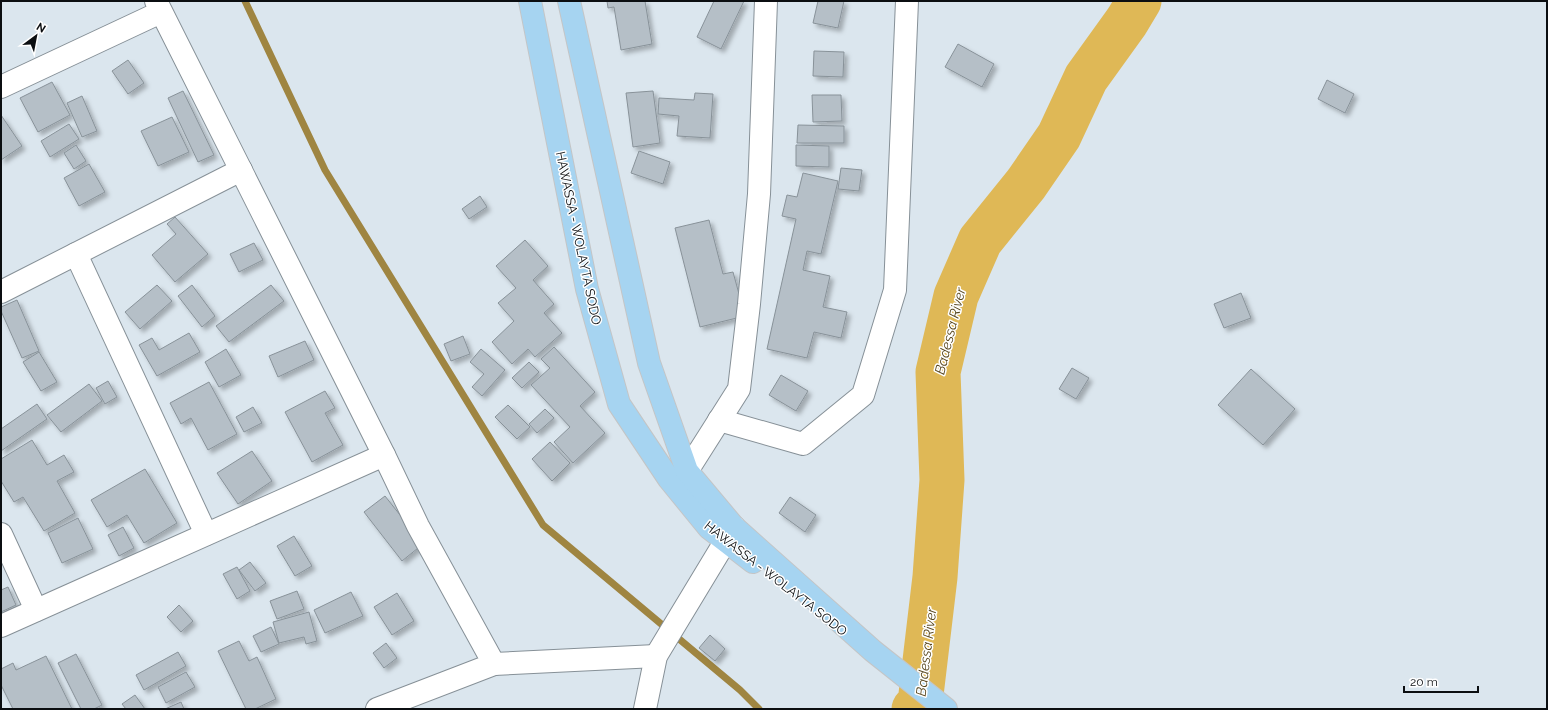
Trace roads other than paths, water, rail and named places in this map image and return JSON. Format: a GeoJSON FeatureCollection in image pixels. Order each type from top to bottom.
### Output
{"type":"FeatureCollection","features":[{"type":"Feature","properties":{"kind":"main road","name":"HAWASSA - WOLAYTA SODO"},"geometry":{"type":"LineString","coordinates":[[530,1],[587,289],[619,404],[669,479],[709,528],[730,534]]}},
{"type":"Feature","properties":{"kind":"main road","name":"HAWASSA - WOLAYTA SODO"},"geometry":{"type":"LineString","coordinates":[[569,1],[649,363],[687,471],[730,534],[842,631],[877,654],[946,709]]}},
{"type":"Feature","properties":{"kind":"street"},"geometry":{"type":"LineString","coordinates":[[687,471],[739,389],[749,304],[759,194],[766,1]]}},
{"type":"Feature","properties":{"kind":"street"},"geometry":{"type":"LineString","coordinates":[[719,420],[803,444],[863,396],[895,290],[907,1]]}},
{"type":"Feature","properties":{"kind":"street"},"geometry":{"type":"LineString","coordinates":[[1,87],[159,6],[384,455],[418,526],[494,664]]}},
{"type":"Feature","properties":{"kind":"street"},"geometry":{"type":"LineString","coordinates":[[1,292],[241,170]]}},
{"type":"Feature","properties":{"kind":"street"},"geometry":{"type":"LineString","coordinates":[[76,254],[206,534]]}},
{"type":"Feature","properties":{"kind":"street"},"geometry":{"type":"LineString","coordinates":[[1,626],[384,455]]}},
{"type":"Feature","properties":{"kind":"street"},"geometry":{"type":"LineString","coordinates":[[1,534],[36,610]]}},
{"type":"Feature","properties":{"kind":"street"},"geometry":{"type":"LineString","coordinates":[[646,709],[656,656],[730,534]]}},
{"type":"Feature","properties":{"kind":"street"},"geometry":{"type":"LineString","coordinates":[[377,709],[494,664],[656,656]]}},
{"type":"Feature","properties":{"kind":"waterway"},"geometry":{"type":"LineString","coordinates":[[245,1],[325,170],[543,525],[740,690],[759,709]]}},
{"type":"Feature","properties":{"kind":"waterway","name":"Badessa River"},"geometry":{"type":"LineString","coordinates":[[914,709],[920,703],[935,577],[942,480],[938,372],[956,296],[980,241],[1026,184],[1059,136],[1086,78],[1127,21],[1139,1]]}}]}
